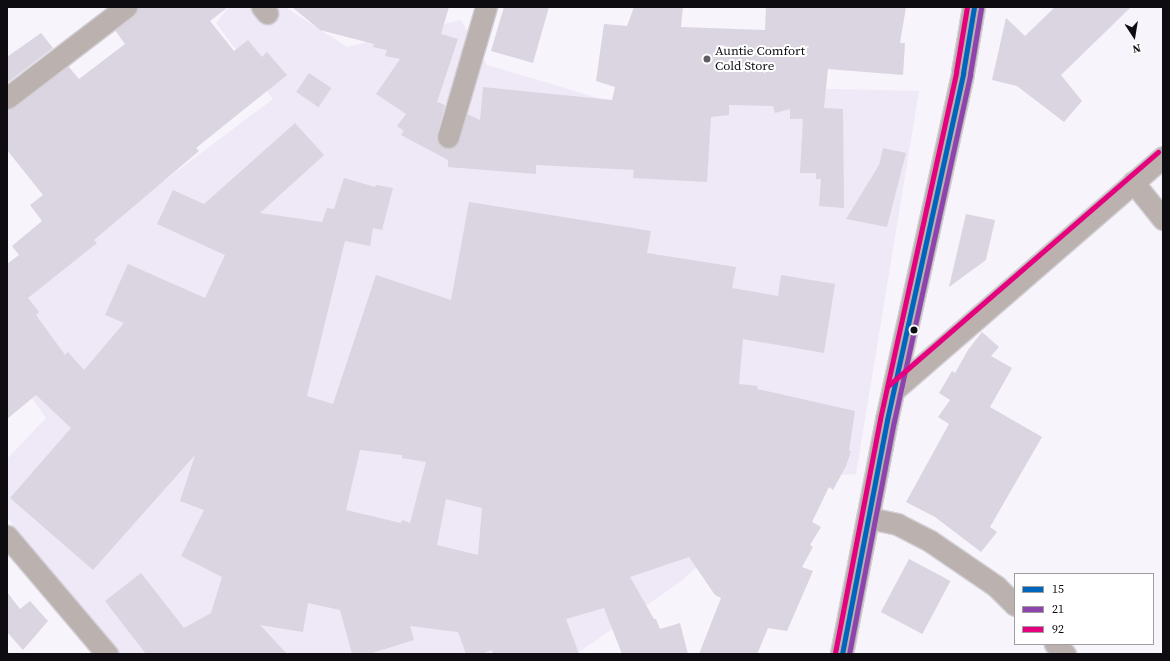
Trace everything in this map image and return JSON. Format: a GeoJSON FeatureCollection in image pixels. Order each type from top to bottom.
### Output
{"type":"FeatureCollection","features":[{"type":"Feature","properties":{"kind":"main road"},"geometry":{"type":"LineString","coordinates":[[842,654],[894,390],[963,72],[974,7]]}},
{"type":"Feature","properties":{"kind":"street"},"geometry":{"type":"LineString","coordinates":[[7,98],[126,7]]}},
{"type":"Feature","properties":{"kind":"street"},"geometry":{"type":"LineString","coordinates":[[448,137],[486,7]]}},
{"type":"Feature","properties":{"kind":"street"},"geometry":{"type":"LineString","coordinates":[[894,390],[1163,157]]}},
{"type":"Feature","properties":{"kind":"street"},"geometry":{"type":"LineString","coordinates":[[1133,182],[1163,218]]}},
{"type":"Feature","properties":{"kind":"street"},"geometry":{"type":"LineString","coordinates":[[869,518],[897,524],[930,541],[996,586],[1014,604]]}},
{"type":"Feature","properties":{"kind":"street"},"geometry":{"type":"LineString","coordinates":[[7,536],[107,654]]}},
{"type":"Feature","properties":{"kind":"street"},"geometry":{"type":"LineString","coordinates":[[1056,645],[1065,654]]}},
{"type":"Feature","properties":{"kind":"shaded area"},"geometry":{"type":"Polygon","coordinates":[[[229,7],[285,7],[347,47],[461,20],[487,65],[676,121],[788,88],[919,91],[856,474],[797,477],[680,582],[576,654],[112,654],[7,517],[7,459],[46,418],[7,362],[7,299],[273,99],[216,23],[229,7]]]}},
{"type":"Feature","properties":{"kind":"building"},"geometry":{"type":"Polygon","coordinates":[[[138,7],[228,7],[210,21],[234,51],[248,40],[262,57],[267,52],[287,75],[196,148],[199,151],[94,240],[97,243],[28,298],[39,312],[36,315],[65,355],[68,352],[84,370],[124,323],[105,315],[128,264],[205,298],[225,255],[157,224],[173,190],[204,204],[295,123],[324,155],[260,213],[322,222],[327,208],[334,209],[344,178],[375,187],[376,185],[393,188],[382,230],[373,228],[370,246],[345,241],[307,396],[333,404],[376,275],[451,300],[469,202],[651,231],[647,253],[736,267],[732,288],[778,296],[781,275],[835,284],[824,353],[743,339],[739,384],[758,386],[757,389],[855,411],[849,451],[851,451],[846,466],[833,490],[829,487],[812,522],[821,527],[810,545],[813,547],[802,567],[813,571],[787,631],[768,628],[757,654],[699,654],[721,598],[715,595],[689,557],[630,577],[654,619],[656,619],[660,629],[680,623],[688,654],[622,654],[604,608],[566,619],[579,654],[493,654],[492,650],[481,654],[466,654],[458,632],[410,626],[414,640],[369,654],[352,654],[340,610],[308,603],[303,632],[260,625],[287,654],[146,654],[105,601],[141,573],[184,628],[211,613],[222,577],[181,556],[204,510],[180,501],[195,455],[93,570],[10,498],[71,428],[36,395],[7,419],[7,264],[19,255],[12,246],[42,221],[30,205],[43,195],[7,150],[7,110],[14,108],[68,66],[79,79],[125,44],[115,30],[134,16],[138,7]],[[360,450],[346,510],[401,523],[402,520],[410,523],[426,462],[402,458],[402,455],[360,450]],[[446,499],[437,545],[478,555],[482,508],[446,499]]]}},
{"type":"Feature","properties":{"kind":"building"},"geometry":{"type":"Polygon","coordinates":[[[292,7],[449,7],[441,34],[458,39],[437,102],[445,105],[436,139],[445,149],[457,145],[467,114],[480,120],[483,87],[612,100],[615,87],[596,81],[604,24],[627,26],[634,7],[683,7],[681,27],[765,30],[766,7],[906,7],[900,43],[905,43],[903,75],[828,69],[824,108],[843,109],[844,208],[819,206],[821,179],[816,179],[816,173],[800,173],[803,119],[790,119],[790,109],[775,113],[773,106],[729,105],[729,115],[711,117],[707,182],[633,178],[634,170],[536,165],[536,174],[448,167],[448,160],[401,135],[404,131],[397,126],[406,114],[376,94],[400,59],[385,56],[387,50],[373,47],[374,44],[320,30],[292,7]]]}},
{"type":"Feature","properties":{"kind":"building"},"geometry":{"type":"Polygon","coordinates":[[[504,7],[549,7],[533,63],[491,51],[504,7]]]}},
{"type":"Feature","properties":{"kind":"building"},"geometry":{"type":"Polygon","coordinates":[[[1055,7],[1131,7],[1061,75],[1082,101],[1064,122],[1017,86],[992,80],[1006,18],[1025,36],[1055,7]]]}},
{"type":"Feature","properties":{"kind":"building"},"geometry":{"type":"Polygon","coordinates":[[[41,33],[53,48],[7,83],[7,57],[41,33]]]}},
{"type":"Feature","properties":{"kind":"building"},"geometry":{"type":"Polygon","coordinates":[[[309,73],[331,88],[319,107],[296,92],[309,73]]]}},
{"type":"Feature","properties":{"kind":"building"},"geometry":{"type":"Polygon","coordinates":[[[883,148],[906,153],[887,227],[846,219],[879,165],[883,148]]]}},
{"type":"Feature","properties":{"kind":"building"},"geometry":{"type":"Polygon","coordinates":[[[966,214],[995,220],[986,260],[949,287],[966,214]]]}},
{"type":"Feature","properties":{"kind":"building"},"geometry":{"type":"Polygon","coordinates":[[[982,332],[999,347],[991,356],[1012,368],[990,407],[1042,437],[990,527],[997,532],[981,552],[935,517],[906,502],[949,424],[938,417],[950,400],[939,393],[952,371],[955,373],[968,350],[982,332]]]}},
{"type":"Feature","properties":{"kind":"building"},"geometry":{"type":"Polygon","coordinates":[[[909,559],[950,581],[922,634],[881,612],[909,559]]]}},
{"type":"Feature","properties":{"kind":"building"},"geometry":{"type":"Polygon","coordinates":[[[7,592],[20,609],[30,601],[48,621],[23,650],[7,632],[7,592]]]}},
{"type":"Feature","properties":{"kind":"transit line","name":"92"},"geometry":{"type":"LineString","coordinates":[[835,653],[880,419],[956,72],[967,7]]}},
{"type":"Feature","properties":{"kind":"transit line","name":"15"},"geometry":{"type":"LineString","coordinates":[[842,654],[887,420],[963,73],[974,7]]}},
{"type":"Feature","properties":{"kind":"transit line","name":"21"},"geometry":{"type":"LineString","coordinates":[[849,654],[894,421],[970,74],[981,8]]}},
{"type":"Feature","properties":{"kind":"transit line","name":"92"},"geometry":{"type":"LineString","coordinates":[[889,385],[1158,152]]}},
{"type":"Feature","properties":{"kind":"place","name":"Auntie Comfort Cold Store"},"geometry":{"type":"Point","coordinates":[707,59]}}]}
